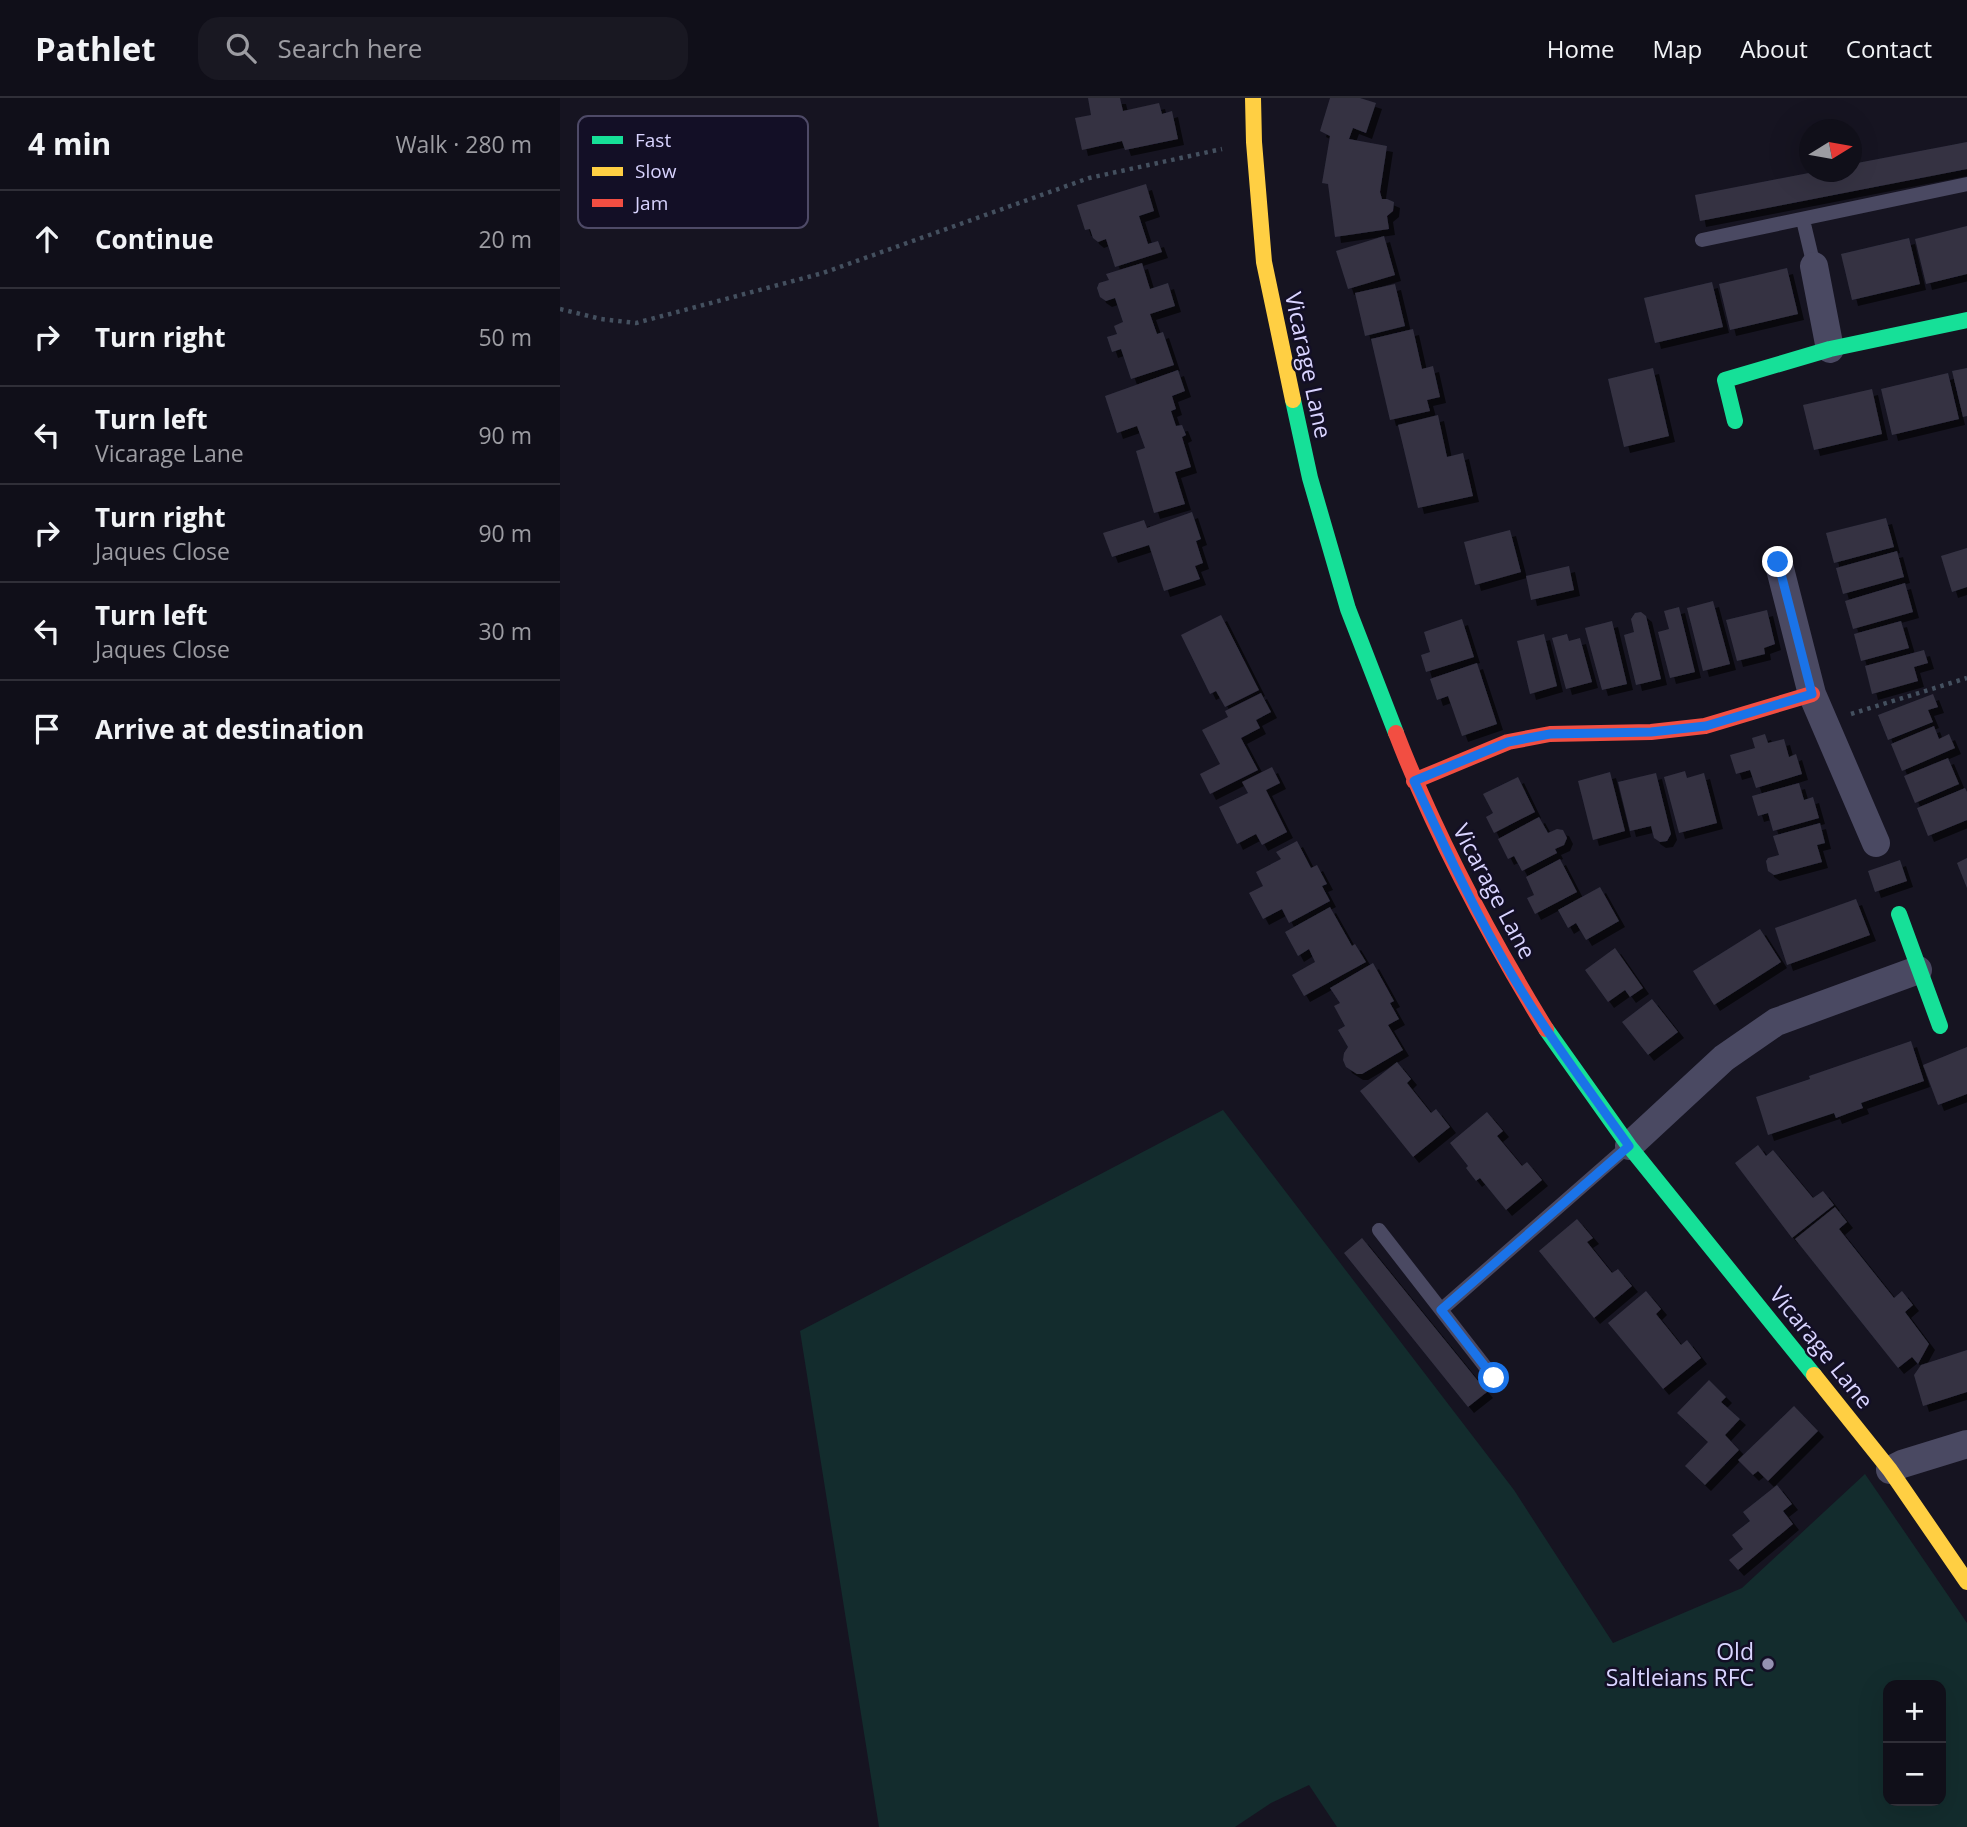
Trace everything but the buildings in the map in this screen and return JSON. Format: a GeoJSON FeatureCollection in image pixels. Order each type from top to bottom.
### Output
{"type":"FeatureCollection","features":[{"type":"Feature","properties":{"kind":"street","name":"Vicarage Lane"},"geometry":{"type":"LineString","coordinates":[[1253,98],[1264,262],[1310,478],[1348,609],[1414,781],[1455,869],[1501,956],[1554,1042],[1629,1146],[1890,1470],[1965,1577]]}},
{"type":"Feature","properties":{"kind":"street"},"geometry":{"type":"LineString","coordinates":[[1814,266],[1830,349]]}},
{"type":"Feature","properties":{"kind":"street"},"geometry":{"type":"LineString","coordinates":[[1735,421],[1725,380],[1830,349],[1967,320]]}},
{"type":"Feature","properties":{"kind":"street"},"geometry":{"type":"LineString","coordinates":[[1778,562],[1812,694],[1876,843]]}},
{"type":"Feature","properties":{"kind":"street"},"geometry":{"type":"LineString","coordinates":[[1414,781],[1508,742],[1550,734],[1651,732],[1706,726],[1812,694]]}},
{"type":"Feature","properties":{"kind":"street"},"geometry":{"type":"LineString","coordinates":[[1899,914],[1940,1026]]}},
{"type":"Feature","properties":{"kind":"street"},"geometry":{"type":"LineString","coordinates":[[1629,1146],[1724,1058],[1776,1022],[1918,970]]}},
{"type":"Feature","properties":{"kind":"street"},"geometry":{"type":"LineString","coordinates":[[1890,1470],[1967,1444]]}},
{"type":"Feature","properties":{"kind":"lane"},"geometry":{"type":"LineString","coordinates":[[1702,240],[1967,184]]}},
{"type":"Feature","properties":{"kind":"lane"},"geometry":{"type":"LineString","coordinates":[[1803,220],[1814,266]]}},
{"type":"Feature","properties":{"kind":"lane"},"geometry":{"type":"LineString","coordinates":[[1441,1310],[1629,1146]]}},
{"type":"Feature","properties":{"kind":"lane"},"geometry":{"type":"LineString","coordinates":[[1379,1230],[1494,1378]]}},
{"type":"Feature","properties":{"kind":"path"},"geometry":{"type":"LineString","coordinates":[[560,309],[601,319],[636,323],[823,272],[1089,178],[1254,142]]}},
{"type":"Feature","properties":{"kind":"path"},"geometry":{"type":"LineString","coordinates":[[1825,722],[1967,678]]}},
{"type":"Feature","properties":{"kind":"green space"},"geometry":{"type":"Polygon","coordinates":[[[1223,1110],[1514,1490],[1613,1643],[1742,1588],[1865,1474],[1967,1623],[1967,1827],[1337,1827],[1309,1785],[1271,1803],[1235,1827],[879,1827],[800,1331],[1223,1110]]]}},
{"type":"Feature","properties":{"kind":"traffic: fast"},"geometry":{"type":"LineString","coordinates":[[1735,421],[1725,380],[1830,349],[1967,320]]}},
{"type":"Feature","properties":{"kind":"traffic: fast"},"geometry":{"type":"LineString","coordinates":[[1293,400],[1310,478],[1348,609],[1396,733]]}},
{"type":"Feature","properties":{"kind":"traffic: fast"},"geometry":{"type":"LineString","coordinates":[[1899,914],[1940,1026]]}},
{"type":"Feature","properties":{"kind":"traffic: fast"},"geometry":{"type":"LineString","coordinates":[[1546,1029],[1629,1146],[1814,1375]]}},
{"type":"Feature","properties":{"kind":"traffic: slow"},"geometry":{"type":"LineString","coordinates":[[1253,98],[1264,262],[1293,400]]}},
{"type":"Feature","properties":{"kind":"traffic: slow"},"geometry":{"type":"LineString","coordinates":[[1814,1375],[1890,1470],[1967,1582]]}},
{"type":"Feature","properties":{"kind":"traffic: jam"},"geometry":{"type":"LineString","coordinates":[[1414,781],[1508,742],[1550,734],[1651,732],[1705,726],[1812,694]]}},
{"type":"Feature","properties":{"kind":"traffic: jam"},"geometry":{"type":"LineString","coordinates":[[1396,733],[1428,810],[1464,884],[1546,1029]]}},
{"type":"Feature","properties":{"kind":"place","name":"Old Saltleians RFC"},"geometry":{"type":"Point","coordinates":[1768,1664]}},
{"type":"Feature","properties":{"kind":"route"},"geometry":{"type":"LineString","coordinates":[[1494,1378],[1441,1310],[1629,1146],[1554,1042],[1501,956],[1455,869],[1414,781],[1508,742],[1550,734],[1651,732],[1706,726],[1812,694],[1778,562]]}}]}
